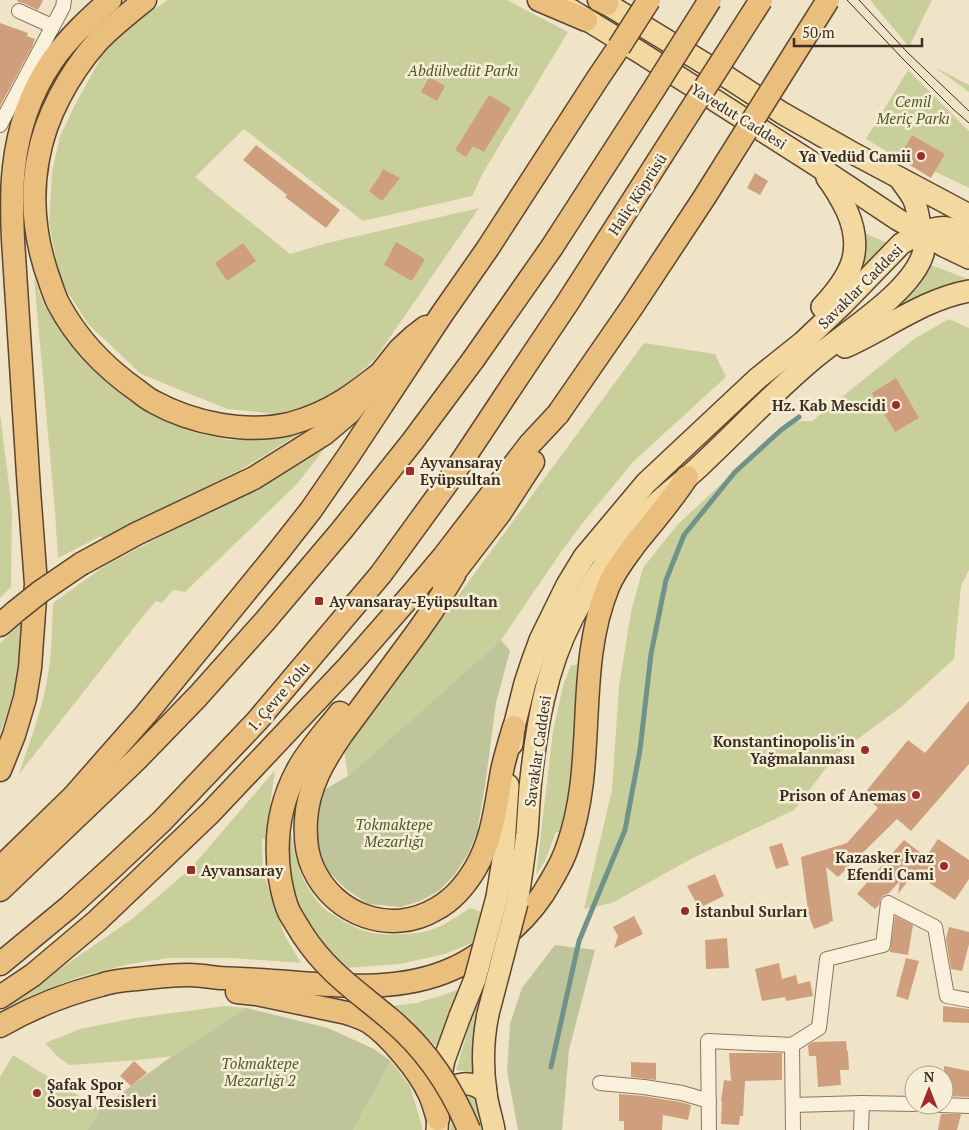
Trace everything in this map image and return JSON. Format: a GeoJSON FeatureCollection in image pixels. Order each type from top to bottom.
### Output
{"type":"FeatureCollection","features":[{"type":"Feature","properties":{"kind":"highway"},"geometry":{"type":"LineString","coordinates":[[0,770],[14,735],[25,698],[30,668],[36,584],[14,250],[12,204],[14,168],[18,142],[26,112],[38,84],[52,61],[67,42],[110,0]]}},
{"type":"Feature","properties":{"kind":"highway"},"geometry":{"type":"LineString","coordinates":[[145,0],[97,42],[74,73],[57,103],[46,128],[38,159],[34,202],[37,235],[44,266],[57,301],[72,326],[98,358],[121,379],[154,402],[184,415],[213,424],[242,428],[267,428],[290,424],[314,415],[344,400],[381,373]]}},
{"type":"Feature","properties":{"kind":"highway"},"geometry":{"type":"LineString","coordinates":[[539,0],[586,20]]}},
{"type":"Feature","properties":{"kind":"highway"},"geometry":{"type":"LineString","coordinates":[[0,868],[73,797],[146,714],[311,510],[350,456],[442,314],[488,248],[649,0]]}},
{"type":"Feature","properties":{"kind":"highway"},"geometry":{"type":"LineString","coordinates":[[0,890],[137,759],[198,696],[342,530],[412,442],[552,247],[710,0]]}},
{"type":"Feature","properties":{"kind":"highway","name":"Haliç Köprüsü"},"geometry":{"type":"LineString","coordinates":[[511,387],[568,302],[762,0]]}},
{"type":"Feature","properties":{"kind":"highway"},"geometry":{"type":"LineString","coordinates":[[0,997],[33,975],[97,921],[210,814],[342,673],[444,556],[530,444],[558,414],[632,307],[704,198],[828,0]]}},
{"type":"Feature","properties":{"kind":"highway"},"geometry":{"type":"LineString","coordinates":[[8,618],[40,592],[81,564],[136,534],[254,478],[324,434],[350,412],[399,350],[413,336],[442,314]]}},
{"type":"Feature","properties":{"kind":"highway","name":"1. Çevre Yolu"},"geometry":{"type":"LineString","coordinates":[[0,964],[68,907],[162,821],[258,721],[381,574],[450,479],[511,387]]}},
{"type":"Feature","properties":{"kind":"highway"},"geometry":{"type":"LineString","coordinates":[[469,1130],[460,1108],[445,1081],[417,1045],[390,1018],[335,974],[303,935],[289,911],[282,892],[277,851],[279,820],[288,789],[297,770],[311,749],[454,575],[500,513],[544,443],[558,414]]}},
{"type":"Feature","properties":{"kind":"highway"},"geometry":{"type":"LineString","coordinates":[[0,1026],[48,1003],[102,984],[125,980],[189,975],[322,985],[374,986],[398,984],[450,971],[497,942],[526,916],[542,896],[567,848],[579,802],[582,779],[589,668],[598,618],[608,586],[619,566],[674,497],[687,477]]}},
{"type":"Feature","properties":{"kind":"highway"},"geometry":{"type":"LineString","coordinates":[[454,575],[432,611],[342,734],[326,758],[315,780],[309,798],[306,818],[306,849],[313,868],[331,895],[342,905],[357,914],[392,922],[415,918],[436,910],[449,900],[466,884],[477,867],[485,848],[491,832],[502,768],[514,727]]}},
{"type":"Feature","properties":{"kind":"highway"},"geometry":{"type":"LineString","coordinates":[[84,990],[152,987],[211,989],[256,994],[360,1017],[371,1023],[385,1036],[420,1077],[430,1094],[437,1124]]}},
{"type":"Feature","properties":{"kind":"main road","name":"Yavedut Caddesi"},"geometry":{"type":"LineString","coordinates":[[556,0],[816,165],[860,196],[921,234],[969,258]]}},
{"type":"Feature","properties":{"kind":"main road","name":"Yavedut Caddesi"},"geometry":{"type":"LineString","coordinates":[[604,1],[782,112],[849,151],[969,215]]}},
{"type":"Feature","properties":{"kind":"main road"},"geometry":{"type":"LineString","coordinates":[[758,378],[830,299],[842,283],[853,260],[856,238],[852,223],[838,194],[816,165]]}},
{"type":"Feature","properties":{"kind":"main road"},"geometry":{"type":"LineString","coordinates":[[900,179],[914,200],[921,234],[932,228],[944,227],[969,236]]}},
{"type":"Feature","properties":{"kind":"main road","name":"Savaklar Caddesi"},"geometry":{"type":"LineString","coordinates":[[437,1124],[440,1079],[444,1060],[507,900],[527,831],[530,790],[544,695],[559,648],[585,595],[625,536],[649,511],[701,466],[812,360],[882,306],[912,276],[924,250],[921,234],[911,237],[901,244],[809,336],[758,378],[646,483],[584,557],[567,585],[540,640],[525,683],[514,727],[508,784],[503,860],[507,900],[485,1029],[484,1049],[486,1093],[494,1130]]}},
{"type":"Feature","properties":{"kind":"main road"},"geometry":{"type":"LineString","coordinates":[[812,360],[847,346],[934,301],[969,291]]}},
{"type":"Feature","properties":{"kind":"main road"},"geometry":{"type":"LineString","coordinates":[[440,1092],[461,1083],[480,1087],[486,1093]]}},
{"type":"Feature","properties":{"kind":"street"},"geometry":{"type":"LineString","coordinates":[[0,125],[63,7],[64,0]]}},
{"type":"Feature","properties":{"kind":"street"},"geometry":{"type":"LineString","coordinates":[[19,10],[52,26]]}},
{"type":"Feature","properties":{"kind":"street"},"geometry":{"type":"LineString","coordinates":[[709,1130],[708,1041],[792,1045],[819,1028],[827,959],[883,945],[888,903],[935,927],[947,996],[969,1000]]}},
{"type":"Feature","properties":{"kind":"street"},"geometry":{"type":"LineString","coordinates":[[792,1045],[793,1130]]}},
{"type":"Feature","properties":{"kind":"street"},"geometry":{"type":"LineString","coordinates":[[600,1083],[682,1093],[709,1101]]}},
{"type":"Feature","properties":{"kind":"street"},"geometry":{"type":"LineString","coordinates":[[861,1130],[862,1103]]}},
{"type":"Feature","properties":{"kind":"street"},"geometry":{"type":"LineString","coordinates":[[793,1105],[904,1104]]}},
{"type":"Feature","properties":{"kind":"street"},"geometry":{"type":"LineString","coordinates":[[954,1105],[969,1106]]}},
{"type":"Feature","properties":{"kind":"green space","name":"Abdülvedüt Parkı"},"geometry":{"type":"Polygon","coordinates":[[[168,0],[507,0],[568,32],[484,171],[472,196],[363,221],[244,129],[195,177],[290,254],[327,243],[479,208],[375,359],[330,399],[278,414],[227,409],[141,374],[88,324],[60,280],[49,223],[52,173],[60,136],[105,50],[145,15],[168,0]]]}},
{"type":"Feature","properties":{"kind":"green space"},"geometry":{"type":"Polygon","coordinates":[[[870,0],[932,0],[909,47],[870,0]]]}},
{"type":"Feature","properties":{"kind":"green space","name":"Cemil Meriç Parkı"},"geometry":{"type":"Polygon","coordinates":[[[936,68],[969,85],[969,92],[936,68]]]}},
{"type":"Feature","properties":{"kind":"green space","name":"Cemil Meriç Parkı"},"geometry":{"type":"Polygon","coordinates":[[[908,70],[969,131],[969,188],[934,171],[944,154],[912,135],[898,158],[866,139],[908,70]]]}},
{"type":"Feature","properties":{"kind":"green space"},"geometry":{"type":"Polygon","coordinates":[[[862,232],[890,244],[857,274],[862,232]]]}},
{"type":"Feature","properties":{"kind":"green space"},"geometry":{"type":"Polygon","coordinates":[[[931,265],[968,279],[968,282],[949,284],[892,312],[914,291],[923,280],[931,265]]]}},
{"type":"Feature","properties":{"kind":"green space"},"geometry":{"type":"Polygon","coordinates":[[[34,277],[43,303],[80,355],[106,382],[128,399],[153,414],[197,433],[229,440],[272,439],[299,434],[242,469],[103,539],[101,536],[58,558],[34,277]]]}},
{"type":"Feature","properties":{"kind":"green space"},"geometry":{"type":"Polygon","coordinates":[[[949,319],[969,328],[969,570],[961,586],[954,659],[901,707],[836,755],[794,810],[693,858],[612,903],[584,909],[612,790],[619,686],[631,612],[643,568],[677,525],[788,422],[812,421],[914,339],[949,319]]]}},
{"type":"Feature","properties":{"kind":"green space"},"geometry":{"type":"Polygon","coordinates":[[[644,343],[715,354],[726,377],[634,461],[581,525],[501,640],[348,776],[344,751],[644,343]]]}},
{"type":"Feature","properties":{"kind":"green space"},"geometry":{"type":"Polygon","coordinates":[[[0,413],[12,510],[11,587],[0,598],[0,413]]]}},
{"type":"Feature","properties":{"kind":"green space"},"geometry":{"type":"Polygon","coordinates":[[[328,444],[297,484],[185,592],[173,590],[162,603],[156,601],[19,774],[47,681],[51,652],[53,603],[106,565],[291,469],[328,444]]]}},
{"type":"Feature","properties":{"kind":"green space"},"geometry":{"type":"Polygon","coordinates":[[[23,622],[18,681],[0,733],[0,643],[23,622]]]}},
{"type":"Feature","properties":{"kind":"green space","name":"Tokmaktepe Mezarlığı"},"geometry":{"type":"Polygon","coordinates":[[[501,640],[510,651],[496,703],[477,832],[468,854],[455,874],[439,891],[420,901],[401,907],[368,904],[346,889],[330,873],[320,859],[314,828],[322,791],[348,776],[501,640]]]}},
{"type":"Feature","properties":{"kind":"green space"},"geometry":{"type":"Polygon","coordinates":[[[571,665],[577,665],[574,749],[570,792],[560,832],[556,832],[545,861],[536,875],[553,731],[563,686],[571,665]]]}},
{"type":"Feature","properties":{"kind":"green space"},"geometry":{"type":"Polygon","coordinates":[[[275,770],[267,839],[262,839],[263,872],[285,936],[301,963],[232,958],[169,958],[130,964],[76,978],[2,1009],[132,919],[191,868],[275,770]]]}},
{"type":"Feature","properties":{"kind":"green space"},"geometry":{"type":"Polygon","coordinates":[[[288,836],[292,836],[299,867],[307,886],[327,911],[343,921],[371,933],[408,934],[435,928],[470,908],[481,912],[472,943],[445,954],[400,964],[346,968],[334,959],[303,918],[289,878],[288,836]]]}},
{"type":"Feature","properties":{"kind":"green space"},"geometry":{"type":"Polygon","coordinates":[[[555,945],[595,950],[569,1050],[562,1130],[518,1130],[507,1071],[510,1024],[522,988],[555,945]]]}},
{"type":"Feature","properties":{"kind":"green space"},"geometry":{"type":"Polygon","coordinates":[[[488,977],[478,1073],[456,1070],[469,1027],[488,977]]]}},
{"type":"Feature","properties":{"kind":"green space"},"geometry":{"type":"Polygon","coordinates":[[[458,990],[436,1046],[390,1006],[417,1003],[458,990]]]}},
{"type":"Feature","properties":{"kind":"green space"},"geometry":{"type":"Polygon","coordinates":[[[225,1006],[247,1008],[172,1056],[69,1065],[45,1043],[80,1029],[135,1018],[225,1006]]]}},
{"type":"Feature","properties":{"kind":"green space","name":"Tokmaktepe Mezarlığı 2"},"geometry":{"type":"Polygon","coordinates":[[[247,1008],[328,1028],[374,1049],[391,1061],[353,1130],[87,1130],[100,1109],[172,1056],[247,1008]]]}},
{"type":"Feature","properties":{"kind":"green space","name":"Şafak Spor Sosyal Tesisleri"},"geometry":{"type":"Polygon","coordinates":[[[13,1055],[100,1109],[87,1130],[0,1130],[0,1077],[13,1055]]]}},
{"type":"Feature","properties":{"kind":"green space"},"geometry":{"type":"Polygon","coordinates":[[[391,1061],[410,1086],[422,1130],[353,1130],[391,1061]]]}},
{"type":"Feature","properties":{"kind":"green space"},"geometry":{"type":"Polygon","coordinates":[[[465,1096],[472,1096],[479,1103],[486,1130],[450,1130],[453,1114],[465,1096]]]}},
{"type":"Feature","properties":{"kind":"building"},"geometry":{"type":"Polygon","coordinates":[[[17,0],[43,0],[38,10],[17,0]]]}},
{"type":"Feature","properties":{"kind":"building"},"geometry":{"type":"Polygon","coordinates":[[[0,23],[28,33],[27,36],[35,39],[0,106],[0,23]]]}},
{"type":"Feature","properties":{"kind":"building"},"geometry":{"type":"Polygon","coordinates":[[[429,77],[445,86],[437,101],[421,92],[429,77]]]}},
{"type":"Feature","properties":{"kind":"building"},"geometry":{"type":"Polygon","coordinates":[[[489,95],[511,108],[484,152],[473,146],[466,157],[455,150],[489,95]]]}},
{"type":"Feature","properties":{"kind":"building","name":"Ya Vedüd Camii"},"geometry":{"type":"Polygon","coordinates":[[[912,135],[945,154],[931,178],[898,158],[912,135]]]}},
{"type":"Feature","properties":{"kind":"building"},"geometry":{"type":"Polygon","coordinates":[[[256,145],[340,210],[326,228],[285,197],[287,195],[243,160],[256,145]]]}},
{"type":"Feature","properties":{"kind":"building"},"geometry":{"type":"Polygon","coordinates":[[[383,169],[400,178],[382,201],[369,191],[383,169]]]}},
{"type":"Feature","properties":{"kind":"building"},"geometry":{"type":"Polygon","coordinates":[[[755,173],[768,181],[760,195],[747,188],[755,173]]]}},
{"type":"Feature","properties":{"kind":"building"},"geometry":{"type":"Polygon","coordinates":[[[396,242],[425,259],[412,281],[384,265],[396,242]]]}},
{"type":"Feature","properties":{"kind":"building"},"geometry":{"type":"Polygon","coordinates":[[[243,243],[256,261],[227,281],[215,263],[243,243]]]}},
{"type":"Feature","properties":{"kind":"building","name":"Hz. Kab Mescidi"},"geometry":{"type":"Polygon","coordinates":[[[896,378],[919,418],[895,432],[872,393],[896,378]]]}},
{"type":"Feature","properties":{"kind":"building"},"geometry":{"type":"Polygon","coordinates":[[[969,701],[969,764],[911,831],[897,819],[838,877],[826,867],[833,921],[814,929],[807,911],[801,857],[847,843],[878,808],[863,795],[908,740],[925,753],[969,701]]]}},
{"type":"Feature","properties":{"kind":"building"},"geometry":{"type":"Polygon","coordinates":[[[938,839],[969,860],[969,879],[955,900],[914,873],[898,894],[900,881],[888,894],[881,898],[879,905],[875,909],[857,894],[904,840],[926,857],[938,839]]]}},
{"type":"Feature","properties":{"kind":"building"},"geometry":{"type":"Polygon","coordinates":[[[782,843],[789,865],[776,869],[769,847],[782,843]]]}},
{"type":"Feature","properties":{"kind":"building"},"geometry":{"type":"Polygon","coordinates":[[[715,874],[724,896],[699,908],[687,886],[715,874]]]}},
{"type":"Feature","properties":{"kind":"building"},"geometry":{"type":"Polygon","coordinates":[[[634,916],[643,934],[614,948],[618,936],[613,927],[634,916]]]}},
{"type":"Feature","properties":{"kind":"building"},"geometry":{"type":"Polygon","coordinates":[[[895,916],[913,925],[908,955],[890,952],[895,916]]]}},
{"type":"Feature","properties":{"kind":"building"},"geometry":{"type":"Polygon","coordinates":[[[949,927],[969,932],[969,944],[962,971],[951,969],[946,939],[949,927]]]}},
{"type":"Feature","properties":{"kind":"building"},"geometry":{"type":"Polygon","coordinates":[[[727,938],[729,968],[706,969],[705,940],[727,938]]]}},
{"type":"Feature","properties":{"kind":"building"},"geometry":{"type":"Polygon","coordinates":[[[906,958],[919,961],[908,1000],[896,996],[906,958]]]}},
{"type":"Feature","properties":{"kind":"building"},"geometry":{"type":"Polygon","coordinates":[[[779,963],[782,979],[796,975],[798,984],[810,981],[813,996],[786,1001],[785,997],[762,1001],[755,969],[779,963]]]}},
{"type":"Feature","properties":{"kind":"building"},"geometry":{"type":"Polygon","coordinates":[[[943,1006],[969,1009],[969,1023],[943,1022],[943,1006]]]}},
{"type":"Feature","properties":{"kind":"building"},"geometry":{"type":"Polygon","coordinates":[[[846,1041],[849,1070],[840,1070],[841,1085],[818,1087],[816,1056],[809,1056],[808,1045],[813,1042],[846,1041]]]}},
{"type":"Feature","properties":{"kind":"building"},"geometry":{"type":"Polygon","coordinates":[[[729,1053],[782,1053],[782,1080],[745,1081],[743,1116],[740,1116],[739,1125],[721,1124],[721,1101],[724,1080],[731,1081],[729,1053]]]}},
{"type":"Feature","properties":{"kind":"building","name":"Şafak Spor Sosyal Tesisleri"},"geometry":{"type":"Polygon","coordinates":[[[134,1061],[147,1073],[131,1086],[120,1076],[134,1061]]]}},
{"type":"Feature","properties":{"kind":"building"},"geometry":{"type":"Polygon","coordinates":[[[631,1062],[656,1063],[656,1080],[631,1077],[631,1062]]]}},
{"type":"Feature","properties":{"kind":"building"},"geometry":{"type":"Polygon","coordinates":[[[954,1068],[969,1071],[969,1097],[954,1096],[954,1068]]]}},
{"type":"Feature","properties":{"kind":"building"},"geometry":{"type":"Polygon","coordinates":[[[619,1094],[643,1096],[691,1105],[688,1120],[663,1115],[662,1130],[624,1130],[624,1121],[619,1121],[619,1094]]]}},
{"type":"Feature","properties":{"kind":"building"},"geometry":{"type":"Polygon","coordinates":[[[961,1114],[957,1130],[938,1130],[941,1115],[961,1114]]]}},
{"type":"Feature","properties":{"kind":"waterway"},"geometry":{"type":"LineString","coordinates":[[551,1067],[579,941],[625,830],[640,750],[651,654],[666,580],[684,535],[735,472],[781,430],[799,417]]}},
{"type":"Feature","properties":{"kind":"tram line"},"geometry":{"type":"LineString","coordinates":[[847,0],[903,59],[969,123]]}},
{"type":"Feature","properties":{"kind":"tram line"},"geometry":{"type":"LineString","coordinates":[[859,0],[907,52],[969,111]]}},
{"type":"Feature","properties":{"kind":"place","name":"Ya Vedüd Camii"},"geometry":{"type":"Point","coordinates":[921,156]}},
{"type":"Feature","properties":{"kind":"place","name":"Hz. Kab Mescidi"},"geometry":{"type":"Point","coordinates":[896,405]}},
{"type":"Feature","properties":{"kind":"place","name":"Ayvansaray Eyüpsultan"},"geometry":{"type":"Point","coordinates":[410,471]}},
{"type":"Feature","properties":{"kind":"place","name":"Ayvansaray-Eyüpsultan"},"geometry":{"type":"Point","coordinates":[319,601]}},
{"type":"Feature","properties":{"kind":"place","name":"Konstantinopolis'in Yağmalanması"},"geometry":{"type":"Point","coordinates":[865,750]}},
{"type":"Feature","properties":{"kind":"place","name":"Prison of Anemas"},"geometry":{"type":"Point","coordinates":[916,795]}},
{"type":"Feature","properties":{"kind":"place","name":"Kazasker İvaz Efendi Cami"},"geometry":{"type":"Point","coordinates":[944,866]}},
{"type":"Feature","properties":{"kind":"place","name":"Ayvansaray"},"geometry":{"type":"Point","coordinates":[191,870]}},
{"type":"Feature","properties":{"kind":"place","name":"İstanbul Surları"},"geometry":{"type":"Point","coordinates":[685,911]}},
{"type":"Feature","properties":{"kind":"place","name":"Şafak Spor Sosyal Tesisleri"},"geometry":{"type":"Point","coordinates":[37,1093]}}]}
